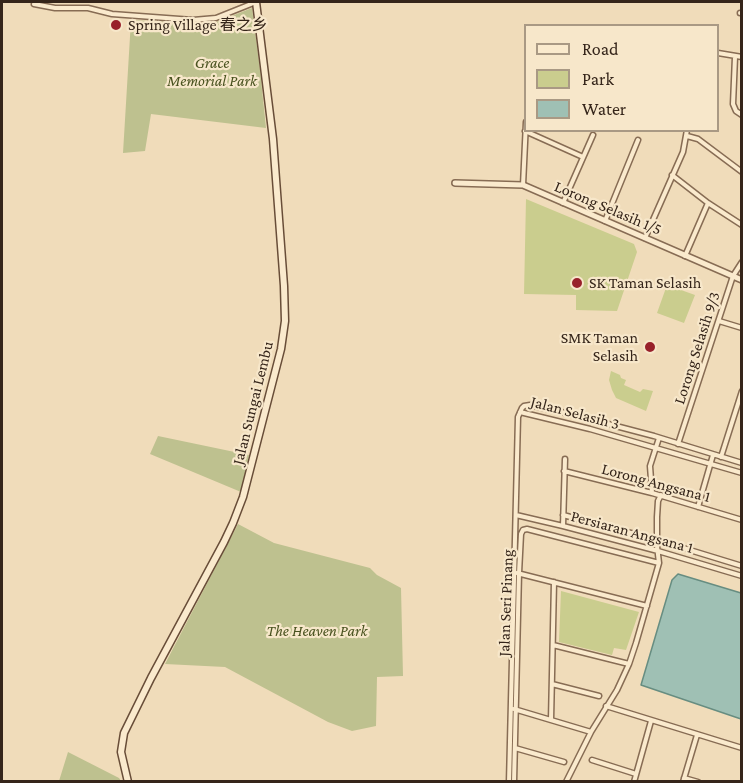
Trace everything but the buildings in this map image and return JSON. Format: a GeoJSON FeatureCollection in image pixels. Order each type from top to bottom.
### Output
{"type":"FeatureCollection","features":[{"type":"Feature","properties":{"kind":"main road","name":"Jalan Sungai Lembu"},"geometry":{"type":"LineString","coordinates":[[128,782],[121,752],[124,733],[233,523],[243,497],[282,350],[285,321],[284,286],[270,109],[256,2]]}},
{"type":"Feature","properties":{"kind":"street"},"geometry":{"type":"LineString","coordinates":[[34,4],[55,8],[88,8],[112,14],[193,20],[216,18],[256,2]]}},
{"type":"Feature","properties":{"kind":"street"},"geometry":{"type":"LineString","coordinates":[[719,53],[741,57]]}},
{"type":"Feature","properties":{"kind":"street"},"geometry":{"type":"LineString","coordinates":[[735,57],[733,104],[741,115]]}},
{"type":"Feature","properties":{"kind":"street"},"geometry":{"type":"LineString","coordinates":[[455,183],[523,185],[525,132]]}},
{"type":"Feature","properties":{"kind":"street"},"geometry":{"type":"LineString","coordinates":[[527,132],[583,157]]}},
{"type":"Feature","properties":{"kind":"street"},"geometry":{"type":"LineString","coordinates":[[645,238],[683,152],[687,132]]}},
{"type":"Feature","properties":{"kind":"street"},"geometry":{"type":"LineString","coordinates":[[563,203],[593,135]]}},
{"type":"Feature","properties":{"kind":"street"},"geometry":{"type":"LineString","coordinates":[[687,136],[698,139],[741,172]]}},
{"type":"Feature","properties":{"kind":"street"},"geometry":{"type":"LineString","coordinates":[[605,221],[638,140]]}},
{"type":"Feature","properties":{"kind":"street"},"geometry":{"type":"LineString","coordinates":[[737,169],[741,163]]}},
{"type":"Feature","properties":{"kind":"street"},"geometry":{"type":"LineString","coordinates":[[672,175],[741,225]]}},
{"type":"Feature","properties":{"kind":"street","name":"Lorong Selasih 1/5"},"geometry":{"type":"LineString","coordinates":[[523,185],[741,280]]}},
{"type":"Feature","properties":{"kind":"street"},"geometry":{"type":"LineString","coordinates":[[685,256],[708,203]]}},
{"type":"Feature","properties":{"kind":"street","name":"Lorong Selasih 9/3"},"geometry":{"type":"LineString","coordinates":[[678,444],[733,276],[741,262]]}},
{"type":"Feature","properties":{"kind":"street"},"geometry":{"type":"LineString","coordinates":[[719,321],[741,328]]}},
{"type":"Feature","properties":{"kind":"street"},"geometry":{"type":"LineString","coordinates":[[721,457],[741,391]]}},
{"type":"Feature","properties":{"kind":"street","name":"Jalan Selasih 3"},"geometry":{"type":"LineString","coordinates":[[741,464],[659,438],[530,405],[524,406],[520,412],[656,447],[741,473]]}},
{"type":"Feature","properties":{"kind":"street","name":"Jalan Seri Pinang"},"geometry":{"type":"LineString","coordinates":[[509,782],[517,573],[518,417],[520,412]]}},
{"type":"Feature","properties":{"kind":"street"},"geometry":{"type":"LineString","coordinates":[[652,493],[651,466],[659,438]]}},
{"type":"Feature","properties":{"kind":"street"},"geometry":{"type":"LineString","coordinates":[[698,507],[714,455]]}},
{"type":"Feature","properties":{"kind":"street"},"geometry":{"type":"LineString","coordinates":[[563,526],[565,459]]}},
{"type":"Feature","properties":{"kind":"street","name":"Lorong Angsana 1"},"geometry":{"type":"LineString","coordinates":[[564,471],[661,495],[741,520]]}},
{"type":"Feature","properties":{"kind":"street"},"geometry":{"type":"LineString","coordinates":[[566,782],[629,664],[659,563],[658,501],[661,495]]}},
{"type":"Feature","properties":{"kind":"street","name":"Persiaran Angsana 1"},"geometry":{"type":"LineString","coordinates":[[516,515],[658,551],[741,576]]}},
{"type":"Feature","properties":{"kind":"street"},"geometry":{"type":"LineString","coordinates":[[563,515],[657,540],[741,566]]}},
{"type":"Feature","properties":{"kind":"street","name":"Jalan Seri Pinang"},"geometry":{"type":"LineString","coordinates":[[517,573],[521,534],[527,529],[659,563]]}},
{"type":"Feature","properties":{"kind":"street"},"geometry":{"type":"LineString","coordinates":[[517,573],[647,606]]}},
{"type":"Feature","properties":{"kind":"street"},"geometry":{"type":"LineString","coordinates":[[551,720],[554,582]]}},
{"type":"Feature","properties":{"kind":"street"},"geometry":{"type":"LineString","coordinates":[[553,645],[629,664]]}},
{"type":"Feature","properties":{"kind":"street"},"geometry":{"type":"LineString","coordinates":[[552,684],[599,696]]}},
{"type":"Feature","properties":{"kind":"street"},"geometry":{"type":"LineString","coordinates":[[606,706],[741,748]]}},
{"type":"Feature","properties":{"kind":"street"},"geometry":{"type":"LineString","coordinates":[[513,708],[591,732]]}},
{"type":"Feature","properties":{"kind":"street","name":"Jalan Seri Pinang"},"geometry":{"type":"LineString","coordinates":[[513,708],[514,782]]}},
{"type":"Feature","properties":{"kind":"street"},"geometry":{"type":"LineString","coordinates":[[634,782],[651,721]]}},
{"type":"Feature","properties":{"kind":"street"},"geometry":{"type":"LineString","coordinates":[[697,735],[684,780],[698,782]]}},
{"type":"Feature","properties":{"kind":"street"},"geometry":{"type":"LineString","coordinates":[[515,748],[564,762]]}},
{"type":"Feature","properties":{"kind":"street"},"geometry":{"type":"LineString","coordinates":[[592,760],[636,774]]}},
{"type":"Feature","properties":{"kind":"green space","name":"Grace Memorial Park"},"geometry":{"type":"Polygon","coordinates":[[[252,8],[266,128],[151,114],[145,151],[123,153],[131,20],[211,24],[252,8]]]}},
{"type":"Feature","properties":{"kind":"green space"},"geometry":{"type":"Polygon","coordinates":[[[526,199],[634,244],[637,252],[617,311],[576,310],[576,295],[524,294],[526,199]]]}},
{"type":"Feature","properties":{"kind":"green space"},"geometry":{"type":"Polygon","coordinates":[[[667,285],[695,295],[684,323],[657,313],[667,285]]]}},
{"type":"Feature","properties":{"kind":"green space"},"geometry":{"type":"Polygon","coordinates":[[[611,371],[626,380],[624,385],[640,392],[643,389],[653,391],[646,411],[616,398],[609,380],[611,371]]]}},
{"type":"Feature","properties":{"kind":"green space"},"geometry":{"type":"Polygon","coordinates":[[[158,436],[249,455],[241,492],[150,454],[158,436]]]}},
{"type":"Feature","properties":{"kind":"green space","name":"The Heaven Park"},"geometry":{"type":"Polygon","coordinates":[[[238,524],[274,543],[370,568],[377,575],[401,588],[403,676],[377,677],[376,726],[352,731],[328,722],[225,667],[165,664],[238,524]]]}},
{"type":"Feature","properties":{"kind":"green space"},"geometry":{"type":"Polygon","coordinates":[[[561,591],[639,612],[626,650],[614,648],[612,655],[559,642],[561,591]]]}},
{"type":"Feature","properties":{"kind":"green space"},"geometry":{"type":"Polygon","coordinates":[[[68,752],[119,778],[121,781],[59,781],[68,752]]]}},
{"type":"Feature","properties":{"kind":"water"},"geometry":{"type":"Polygon","coordinates":[[[678,574],[741,593],[741,719],[641,685],[672,580],[678,574]]]}},
{"type":"Feature","properties":{"kind":"place","name":"Spring Village 春之乡"},"geometry":{"type":"Point","coordinates":[116,25]}},
{"type":"Feature","properties":{"kind":"place","name":"SK Taman Selasih"},"geometry":{"type":"Point","coordinates":[577,283]}},
{"type":"Feature","properties":{"kind":"place","name":"SMK Taman Selasih"},"geometry":{"type":"Point","coordinates":[650,347]}}]}
